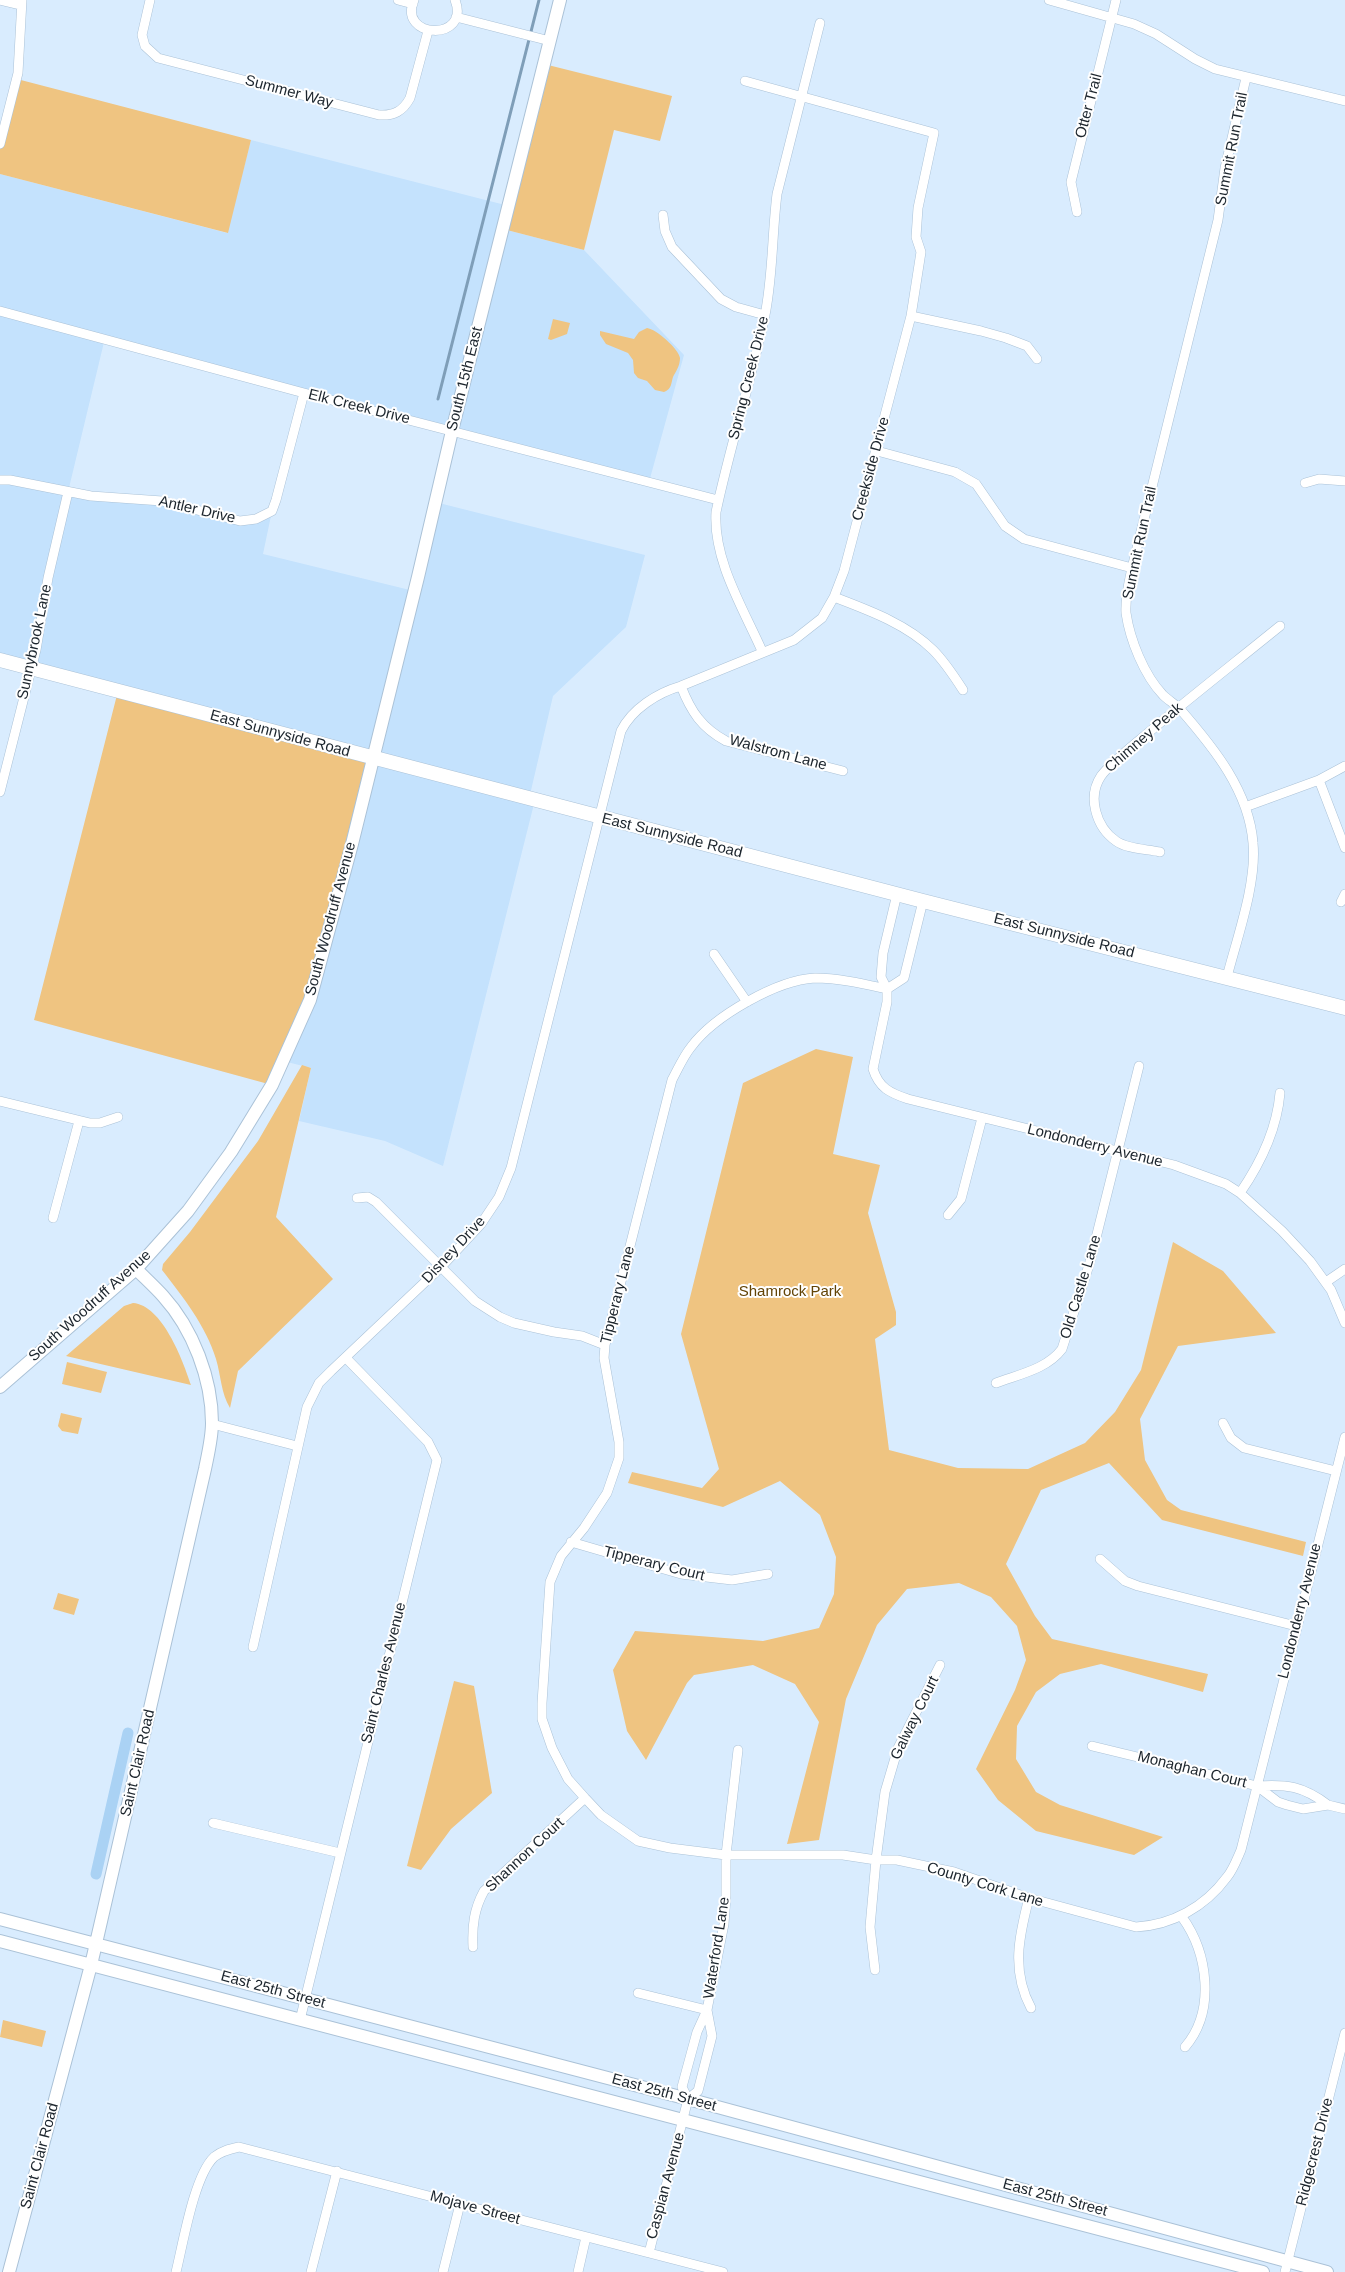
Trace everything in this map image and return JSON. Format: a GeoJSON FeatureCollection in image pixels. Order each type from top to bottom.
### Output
{"type":"FeatureCollection","features":[{"type":"Feature","properties":{"kind":"main road","name":"East Sunnyside Road"},"geometry":{"type":"LineString","coordinates":[[0,660],[600,818],[1345,1008]]}},
{"type":"Feature","properties":{"kind":"street"},"geometry":{"type":"LineString","coordinates":[[0,0],[21,3],[18,73],[0,144]]}},
{"type":"Feature","properties":{"kind":"street","name":"Summer Way"},"geometry":{"type":"LineString","coordinates":[[150,0],[142,35],[145,46],[158,58],[379,115],[390,116],[406,105],[410,98],[428,31]]}},
{"type":"Feature","properties":{"kind":"street"},"geometry":{"type":"LineString","coordinates":[[398,0],[414,2],[414,17],[417,23],[428,31],[435,32],[448,28],[456,17],[455,0]]}},
{"type":"Feature","properties":{"kind":"street","name":"South 15th East"},"geometry":{"type":"LineString","coordinates":[[373,758],[452,431],[560,0]]}},
{"type":"Feature","properties":{"kind":"street"},"geometry":{"type":"LineString","coordinates":[[1049,0],[1112,17],[1156,34],[1195,59],[1215,69],[1345,102]]}},
{"type":"Feature","properties":{"kind":"street","name":"Otter Trail"},"geometry":{"type":"LineString","coordinates":[[1077,212],[1071,182],[1116,0]]}},
{"type":"Feature","properties":{"kind":"street"},"geometry":{"type":"LineString","coordinates":[[456,17],[550,41]]}},
{"type":"Feature","properties":{"kind":"street","name":"Spring Creek Drive"},"geometry":{"type":"LineString","coordinates":[[762,651],[721,556],[715,531],[718,500],[765,315],[771,276],[773,222],[777,194],[820,23]]}},
{"type":"Feature","properties":{"kind":"street","name":"Summit Run Trail"},"geometry":{"type":"LineString","coordinates":[[1227,977],[1249,890],[1254,857],[1253,842],[1245,808],[1239,791],[1224,766],[1179,708],[1156,686],[1143,665],[1130,633],[1126,612],[1127,589],[1218,220],[1225,168],[1246,78]]}},
{"type":"Feature","properties":{"kind":"street"},"geometry":{"type":"LineString","coordinates":[[745,81],[802,96]]}},
{"type":"Feature","properties":{"kind":"street","name":"Creekside Drive"},"geometry":{"type":"LineString","coordinates":[[600,818],[621,731],[626,721],[664,691],[681,686],[762,651],[794,640],[822,618],[834,597],[844,571],[911,316],[921,252],[916,236],[918,208],[934,133],[802,96]]}},
{"type":"Feature","properties":{"kind":"street"},"geometry":{"type":"LineString","coordinates":[[663,215],[665,231],[672,247],[721,299],[736,307],[765,315]]}},
{"type":"Feature","properties":{"kind":"street","name":"Elk Creek Drive"},"geometry":{"type":"LineString","coordinates":[[0,311],[304,393],[718,500]]}},
{"type":"Feature","properties":{"kind":"street"},"geometry":{"type":"LineString","coordinates":[[911,316],[1006,338],[1027,346],[1037,359]]}},
{"type":"Feature","properties":{"kind":"street","name":"Antler Drive"},"geometry":{"type":"LineString","coordinates":[[0,480],[10,480],[91,496],[162,501],[240,521],[256,519],[272,511],[304,393]]}},
{"type":"Feature","properties":{"kind":"street"},"geometry":{"type":"LineString","coordinates":[[877,451],[945,468],[976,484],[1005,526],[1024,538],[1132,568]]}},
{"type":"Feature","properties":{"kind":"street"},"geometry":{"type":"LineString","coordinates":[[1305,483],[1319,479],[1345,482]]}},
{"type":"Feature","properties":{"kind":"street","name":"Sunnybrook Lane"},"geometry":{"type":"LineString","coordinates":[[0,792],[41,626],[48,578],[68,492]]}},
{"type":"Feature","properties":{"kind":"street"},"geometry":{"type":"LineString","coordinates":[[834,597],[863,608],[918,637],[945,664],[963,690]]}},
{"type":"Feature","properties":{"kind":"street","name":"Chimney Peak"},"geometry":{"type":"LineString","coordinates":[[1160,852],[1116,841],[1095,813],[1095,790],[1101,776],[1133,746],[1280,626]]}},
{"type":"Feature","properties":{"kind":"street","name":"Walstrom Lane"},"geometry":{"type":"LineString","coordinates":[[681,686],[689,706],[698,720],[711,733],[726,741],[843,771]]}},
{"type":"Feature","properties":{"kind":"street","name":"South Woodruff Avenue"},"geometry":{"type":"LineString","coordinates":[[0,1386],[136,1269],[188,1211],[231,1152],[272,1085],[310,1000],[322,964],[373,758]]}},
{"type":"Feature","properties":{"kind":"street"},"geometry":{"type":"LineString","coordinates":[[1245,808],[1319,780],[1345,766]]}},
{"type":"Feature","properties":{"kind":"street"},"geometry":{"type":"LineString","coordinates":[[1319,780],[1345,848]]}},
{"type":"Feature","properties":{"kind":"street","name":"Disney Drive"},"geometry":{"type":"LineString","coordinates":[[253,1647],[297,1446],[311,1395],[319,1383],[442,1266],[481,1224],[499,1196],[511,1168],[600,818]]}},
{"type":"Feature","properties":{"kind":"street","name":"Londonderry Avenue"},"geometry":{"type":"LineString","coordinates":[[897,894],[882,961],[881,977],[887,989],[886,1005],[873,1069],[876,1078],[884,1089],[894,1094],[982,1118],[1197,1172],[1240,1192],[1282,1231],[1326,1282],[1345,1323]]}},
{"type":"Feature","properties":{"kind":"street"},"geometry":{"type":"LineString","coordinates":[[887,989],[904,978],[923,901]]}},
{"type":"Feature","properties":{"kind":"street"},"geometry":{"type":"LineString","coordinates":[[714,954],[747,1002]]}},
{"type":"Feature","properties":{"kind":"street","name":"Tipperary Lane"},"geometry":{"type":"LineString","coordinates":[[585,1798],[568,1779],[552,1748],[542,1719],[550,1582],[561,1556],[584,1528],[607,1493],[619,1458],[619,1442],[604,1358],[605,1345],[672,1080],[691,1047],[730,1013],[768,990],[792,982],[815,978],[840,980],[887,989]]}},
{"type":"Feature","properties":{"kind":"street","name":"Old Castle Lane"},"geometry":{"type":"LineString","coordinates":[[996,1383],[1042,1367],[1054,1359],[1062,1349],[1090,1262],[1139,1066]]}},
{"type":"Feature","properties":{"kind":"street"},"geometry":{"type":"LineString","coordinates":[[1240,1192],[1253,1174],[1269,1138],[1279,1104],[1280,1093]]}},
{"type":"Feature","properties":{"kind":"street"},"geometry":{"type":"LineString","coordinates":[[0,1101],[79,1121],[100,1123],[118,1117]]}},
{"type":"Feature","properties":{"kind":"street"},"geometry":{"type":"LineString","coordinates":[[948,1215],[961,1199],[982,1118]]}},
{"type":"Feature","properties":{"kind":"street"},"geometry":{"type":"LineString","coordinates":[[53,1218],[79,1121]]}},
{"type":"Feature","properties":{"kind":"street"},"geometry":{"type":"LineString","coordinates":[[357,1198],[368,1197],[376,1202],[475,1300],[500,1317],[514,1323],[582,1336],[605,1345]]}},
{"type":"Feature","properties":{"kind":"street","name":"Saint Clair Road"},"geometry":{"type":"LineString","coordinates":[[9,2272],[91,1965],[205,1469],[212,1424],[212,1411],[205,1376],[191,1339],[164,1296],[136,1269]]}},
{"type":"Feature","properties":{"kind":"street"},"geometry":{"type":"LineString","coordinates":[[1326,1282],[1345,1269]]}},
{"type":"Feature","properties":{"kind":"street","name":"Saint Charles Avenue"},"geometry":{"type":"LineString","coordinates":[[300,2020],[437,1460],[428,1442],[346,1358]]}},
{"type":"Feature","properties":{"kind":"street"},"geometry":{"type":"LineString","coordinates":[[1223,1423],[1231,1438],[1244,1448],[1336,1471]]}},
{"type":"Feature","properties":{"kind":"street"},"geometry":{"type":"LineString","coordinates":[[212,1424],[297,1446]]}},
{"type":"Feature","properties":{"kind":"street","name":"Londonderry Avenue"},"geometry":{"type":"LineString","coordinates":[[1257,1786],[1345,1437]]}},
{"type":"Feature","properties":{"kind":"street","name":"Tipperary Court"},"geometry":{"type":"LineString","coordinates":[[571,1542],[682,1574],[699,1577],[732,1580],[768,1574]]}},
{"type":"Feature","properties":{"kind":"street"},"geometry":{"type":"LineString","coordinates":[[1100,1559],[1125,1581],[1138,1586],[1296,1626]]}},
{"type":"Feature","properties":{"kind":"street","name":"Galway Court"},"geometry":{"type":"LineString","coordinates":[[874,1970],[870,1928],[885,1792],[893,1760],[940,1665]]}},
{"type":"Feature","properties":{"kind":"street","name":"Monaghan Court"},"geometry":{"type":"LineString","coordinates":[[1092,1746],[1257,1786],[1278,1802],[1303,1809],[1328,1805],[1345,1809]]}},
{"type":"Feature","properties":{"kind":"street","name":"Waterford Lane"},"geometry":{"type":"LineString","coordinates":[[688,2098],[682,2087],[697,2032],[707,2010],[724,1924],[726,1855],[738,1750]]}},
{"type":"Feature","properties":{"kind":"street"},"geometry":{"type":"LineString","coordinates":[[1257,1786],[1281,1784],[1300,1788],[1314,1794],[1328,1805]]}},
{"type":"Feature","properties":{"kind":"street","name":"County Cork Lane"},"geometry":{"type":"LineString","coordinates":[[585,1798],[601,1815],[638,1841],[670,1848],[726,1855],[843,1855],[876,1860],[897,1860],[954,1872],[1029,1898],[1136,1927],[1150,1926],[1182,1916],[1206,1901],[1228,1877],[1242,1850],[1257,1786]]}},
{"type":"Feature","properties":{"kind":"street","name":"Shannon Court"},"geometry":{"type":"LineString","coordinates":[[474,1947],[472,1927],[475,1912],[484,1890],[585,1798]]}},
{"type":"Feature","properties":{"kind":"street"},"geometry":{"type":"LineString","coordinates":[[213,1823],[340,1853]]}},
{"type":"Feature","properties":{"kind":"street"},"geometry":{"type":"LineString","coordinates":[[1029,1898],[1019,1934],[1017,1969],[1024,1996],[1031,2008]]}},
{"type":"Feature","properties":{"kind":"street"},"geometry":{"type":"LineString","coordinates":[[1182,1916],[1193,1932],[1205,1976],[1202,2017],[1194,2037],[1185,2047]]}},
{"type":"Feature","properties":{"kind":"street","name":"East 25th Street"},"geometry":{"type":"LineString","coordinates":[[0,1918],[688,2098],[1286,2267],[1328,2272]]}},
{"type":"Feature","properties":{"kind":"street","name":"East 25th Street"},"geometry":{"type":"LineString","coordinates":[[0,1941],[1263,2272]]}},
{"type":"Feature","properties":{"kind":"street"},"geometry":{"type":"LineString","coordinates":[[638,1993],[707,2010]]}},
{"type":"Feature","properties":{"kind":"street","name":"Waterford Lane"},"geometry":{"type":"LineString","coordinates":[[683,2119],[688,2098],[698,2090],[712,2036],[707,2010]]}},
{"type":"Feature","properties":{"kind":"street","name":"Ridgecrest Drive"},"geometry":{"type":"LineString","coordinates":[[1286,2267],[1345,2033]]}},
{"type":"Feature","properties":{"kind":"street","name":"Caspian Avenue"},"geometry":{"type":"LineString","coordinates":[[649,2253],[683,2119]]}},
{"type":"Feature","properties":{"kind":"street","name":"Mojave Street"},"geometry":{"type":"LineString","coordinates":[[176,2272],[199,2181],[214,2158],[226,2150],[239,2147],[337,2171],[709,2270],[723,2272]]}},
{"type":"Feature","properties":{"kind":"street"},"geometry":{"type":"LineString","coordinates":[[311,2272],[337,2171]]}},
{"type":"Feature","properties":{"kind":"street"},"geometry":{"type":"LineString","coordinates":[[443,2272],[460,2204]]}},
{"type":"Feature","properties":{"kind":"street"},"geometry":{"type":"LineString","coordinates":[[578,2272],[586,2237]]}},
{"type":"Feature","properties":{"kind":"shaded area"},"geometry":{"type":"Polygon","coordinates":[[[251,140],[509,206],[503,229],[584,250],[684,355],[649,482],[105,338],[68,492],[162,501],[240,521],[272,511],[263,554],[414,591],[435,502],[645,555],[626,627],[553,696],[529,799],[535,800],[443,1166],[385,1141],[299,1121],[311,1068],[283,1061],[373,758],[0,660],[0,174],[227,233],[251,140]]]}},
{"type":"Feature","properties":{"kind":"green space"},"geometry":{"type":"Polygon","coordinates":[[[544,64],[672,96],[660,141],[614,130],[584,250],[503,229],[544,64]]]}},
{"type":"Feature","properties":{"kind":"green space"},"geometry":{"type":"Polygon","coordinates":[[[17,79],[251,140],[228,233],[0,174],[0,143],[17,79]]]}},
{"type":"Feature","properties":{"kind":"green space"},"geometry":{"type":"Polygon","coordinates":[[[553,319],[570,323],[567,334],[551,340],[548,339],[553,319]]]}},
{"type":"Feature","properties":{"kind":"green space"},"geometry":{"type":"Polygon","coordinates":[[[647,328],[666,340],[679,354],[679,366],[671,386],[664,392],[655,390],[647,381],[638,378],[634,373],[633,360],[628,353],[606,344],[600,335],[600,331],[634,339],[639,332],[647,328]]]}},
{"type":"Feature","properties":{"kind":"green space"},"geometry":{"type":"Polygon","coordinates":[[[118,691],[373,758],[313,990],[272,1085],[34,1020],[118,691]]]}},
{"type":"Feature","properties":{"kind":"green space","name":"Shamrock Park"},"geometry":{"type":"Polygon","coordinates":[[[816,1049],[853,1057],[833,1154],[880,1165],[868,1213],[896,1312],[896,1325],[875,1339],[889,1450],[958,1468],[1028,1469],[1085,1443],[1115,1412],[1141,1370],[1173,1242],[1223,1271],[1276,1333],[1178,1346],[1140,1419],[1145,1460],[1167,1500],[1181,1510],[1306,1542],[1303,1556],[1162,1520],[1109,1463],[1041,1490],[1006,1564],[1035,1616],[1052,1639],[1208,1674],[1203,1692],[1101,1664],[1060,1674],[1036,1692],[1017,1726],[1016,1759],[1036,1792],[1060,1805],[1163,1837],[1134,1855],[1036,1831],[998,1800],[976,1769],[1015,1690],[1026,1660],[1017,1626],[991,1597],[959,1583],[907,1589],[877,1625],[846,1699],[819,1840],[787,1844],[819,1722],[795,1684],[753,1665],[694,1675],[687,1683],[646,1760],[627,1731],[613,1670],[635,1631],[763,1641],[819,1628],[834,1594],[836,1557],[820,1515],[780,1481],[723,1507],[628,1483],[632,1472],[702,1488],[719,1469],[681,1334],[743,1083],[816,1049]]]}},
{"type":"Feature","properties":{"kind":"green space"},"geometry":{"type":"Polygon","coordinates":[[[302,1065],[311,1068],[276,1217],[333,1279],[238,1371],[230,1408],[223,1390],[212,1347],[186,1301],[162,1270],[163,1264],[190,1232],[258,1141],[302,1065]]]}},
{"type":"Feature","properties":{"kind":"green space"},"geometry":{"type":"Polygon","coordinates":[[[133,1303],[143,1306],[162,1323],[177,1349],[191,1385],[66,1356],[124,1306],[133,1303]]]}},
{"type":"Feature","properties":{"kind":"green space"},"geometry":{"type":"Polygon","coordinates":[[[67,1362],[107,1372],[101,1393],[62,1384],[67,1362]]]}},
{"type":"Feature","properties":{"kind":"green space"},"geometry":{"type":"Polygon","coordinates":[[[61,1413],[82,1418],[78,1434],[62,1431],[58,1426],[61,1413]]]}},
{"type":"Feature","properties":{"kind":"green space"},"geometry":{"type":"Polygon","coordinates":[[[58,1593],[79,1599],[74,1615],[53,1609],[58,1593]]]}},
{"type":"Feature","properties":{"kind":"green space"},"geometry":{"type":"Polygon","coordinates":[[[454,1681],[474,1686],[492,1793],[451,1829],[421,1870],[407,1866],[454,1681]]]}},
{"type":"Feature","properties":{"kind":"green space"},"geometry":{"type":"Polygon","coordinates":[[[3,2020],[46,2031],[42,2047],[0,2037],[3,2020]]]}},
{"type":"Feature","properties":{"kind":"waterway"},"geometry":{"type":"LineString","coordinates":[[438,399],[539,0]]}},
{"type":"Feature","properties":{"kind":"waterway"},"geometry":{"type":"LineString","coordinates":[[96,1874],[128,1733]]}}]}
